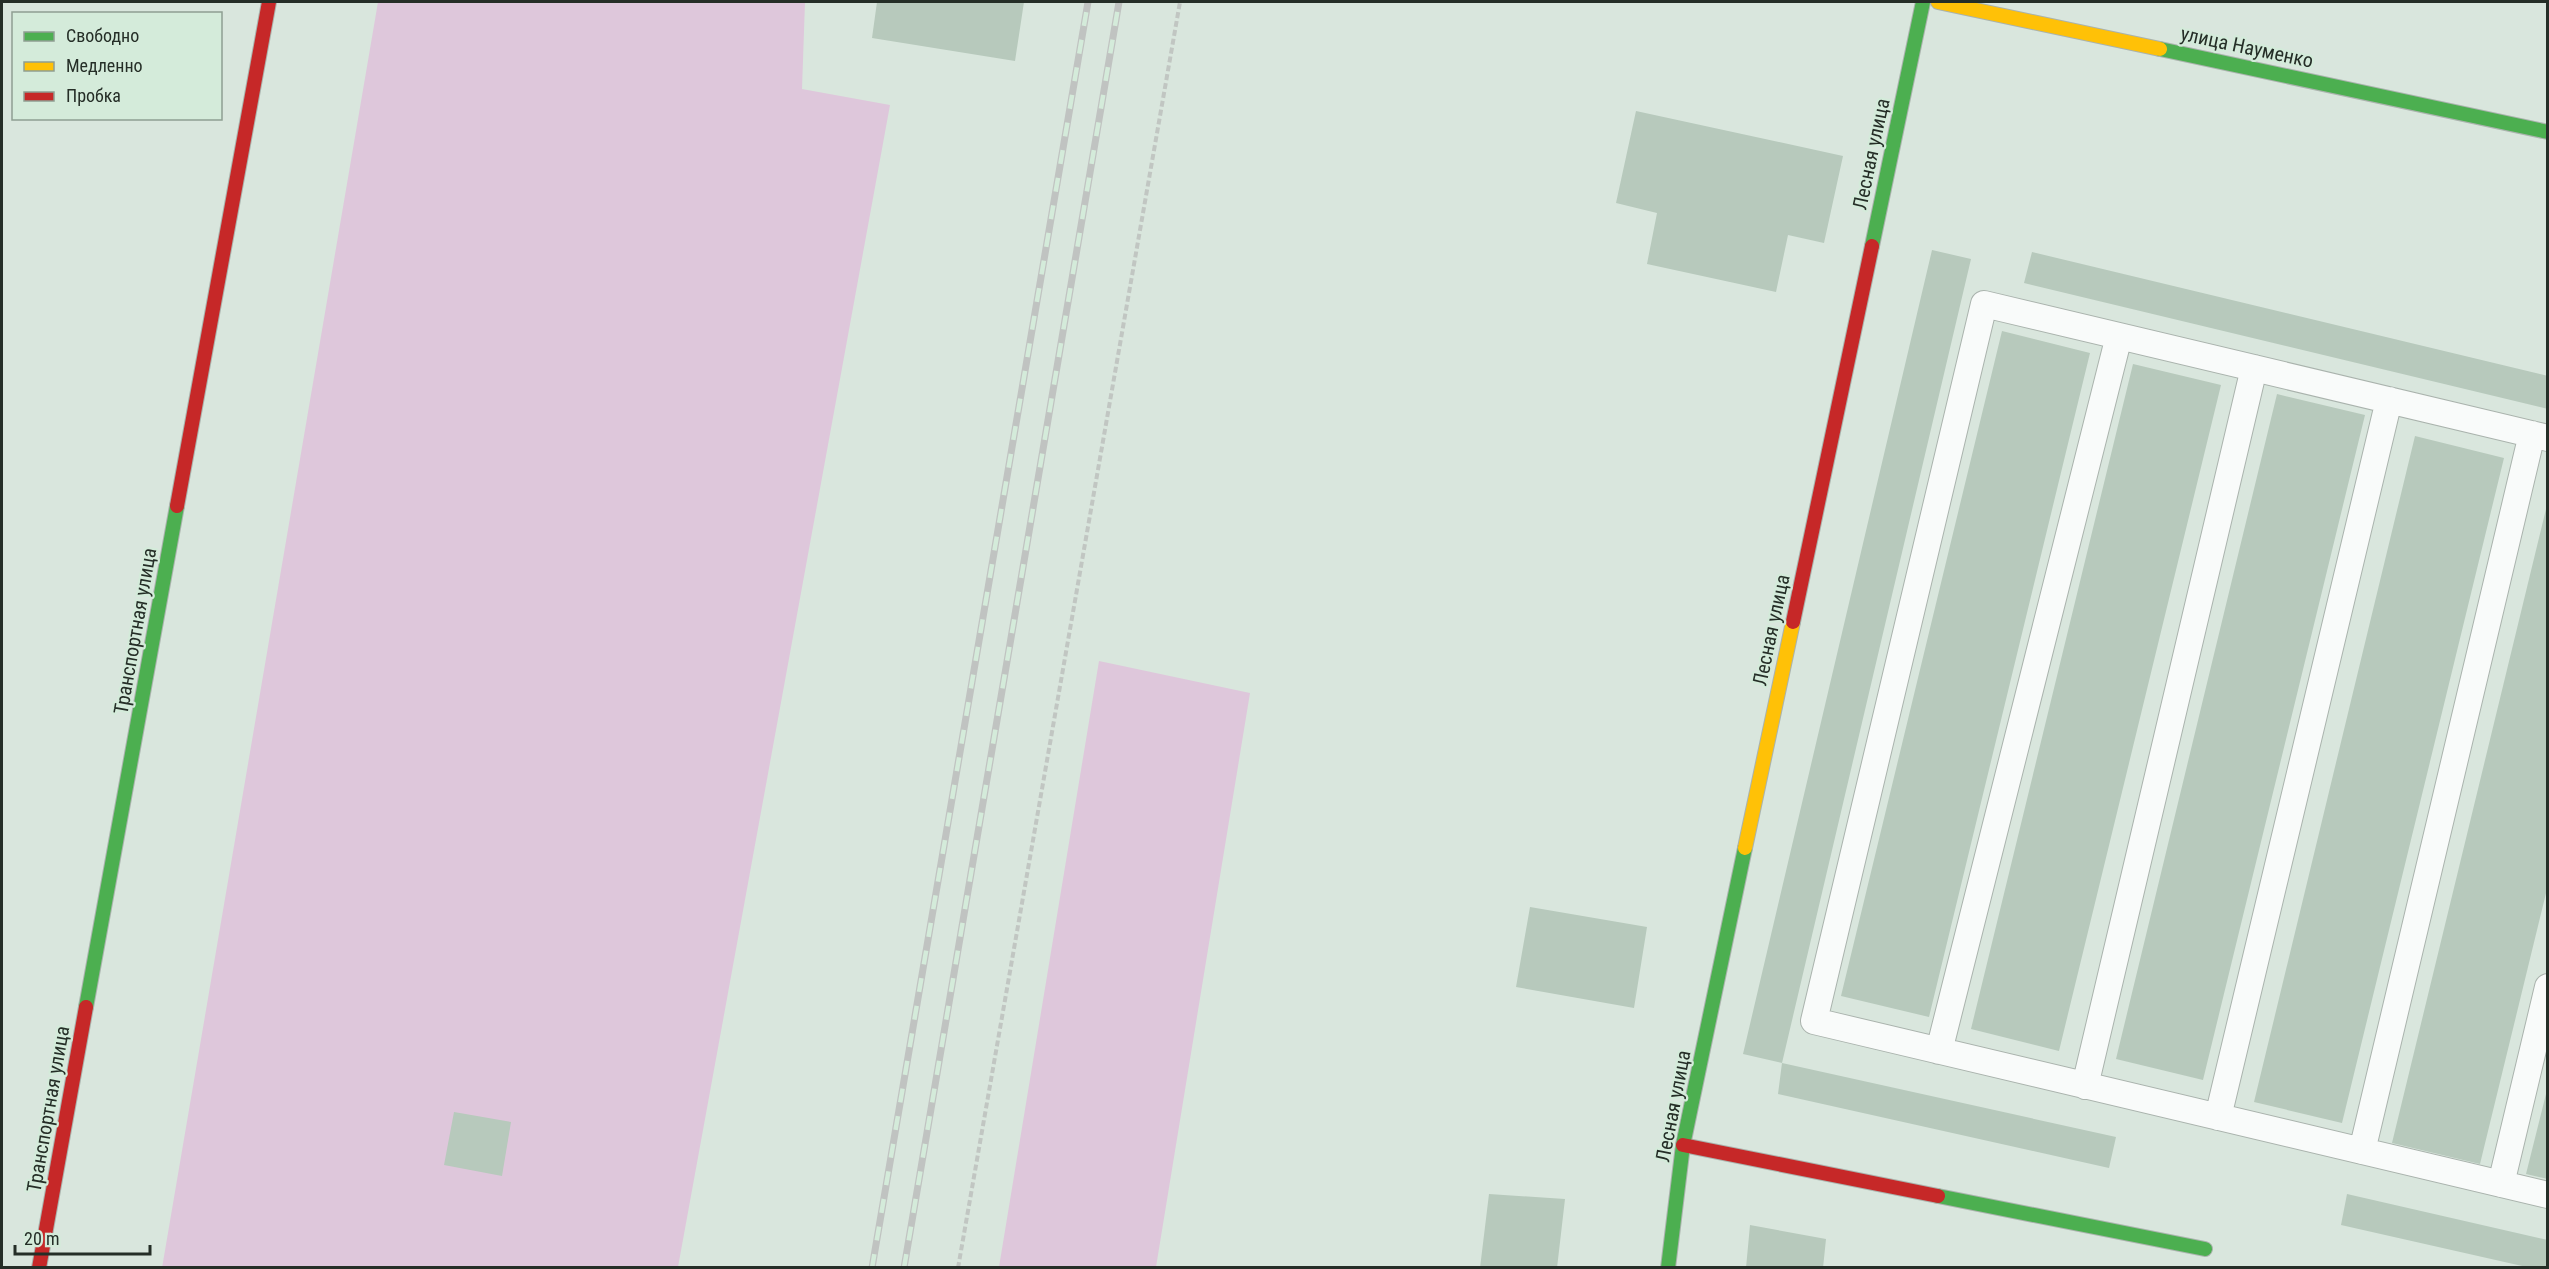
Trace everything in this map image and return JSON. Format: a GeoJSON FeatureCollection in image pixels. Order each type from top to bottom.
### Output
{"type":"FeatureCollection","features":[{"type":"Feature","properties":{"kind":"street","name":"Транспортная улица"},"geometry":{"type":"LineString","coordinates":[[39,1268],[269,2]]}},
{"type":"Feature","properties":{"kind":"street","name":"Лесная улица"},"geometry":{"type":"LineString","coordinates":[[1668,1268],[1683,1144],[1923,2]]}},
{"type":"Feature","properties":{"kind":"street","name":"улица Науменко"},"geometry":{"type":"LineString","coordinates":[[1938,2],[2547,132]]}},
{"type":"Feature","properties":{"kind":"street"},"geometry":{"type":"LineString","coordinates":[[1683,1144],[2205,1249]]}},
{"type":"Feature","properties":{"kind":"lane"},"geometry":{"type":"LineString","coordinates":[[2362,1151],[2540,436],[1984,304],[1814,1021],[2547,1195]]}},
{"type":"Feature","properties":{"kind":"lane"},"geometry":{"type":"LineString","coordinates":[[1939,1051],[2120,336]]}},
{"type":"Feature","properties":{"kind":"lane"},"geometry":{"type":"LineString","coordinates":[[2085,1086],[2254,368]]}},
{"type":"Feature","properties":{"kind":"lane"},"geometry":{"type":"LineString","coordinates":[[2218,1117],[2389,400]]}},
{"type":"Feature","properties":{"kind":"lane"},"geometry":{"type":"LineString","coordinates":[[2500,1184],[2547,987]]}},
{"type":"Feature","properties":{"kind":"path"},"geometry":{"type":"LineString","coordinates":[[957,1268],[1180,2]]}},
{"type":"Feature","properties":{"kind":"shaded area"},"geometry":{"type":"Polygon","coordinates":[[[378,2],[805,2],[802,89],[890,105],[678,1267],[162,1268],[378,2]]]}},
{"type":"Feature","properties":{"kind":"shaded area"},"geometry":{"type":"Polygon","coordinates":[[[1099,661],[1250,693],[1156,1267],[999,1267],[1099,661]]]}},
{"type":"Feature","properties":{"kind":"building"},"geometry":{"type":"Polygon","coordinates":[[[877,2],[1024,2],[1015,61],[872,38],[877,2]]]}},
{"type":"Feature","properties":{"kind":"building"},"geometry":{"type":"Polygon","coordinates":[[[1636,111],[1843,156],[1824,243],[1788,235],[1776,292],[1647,264],[1657,213],[1616,203],[1636,111]]]}},
{"type":"Feature","properties":{"kind":"building"},"geometry":{"type":"Polygon","coordinates":[[[1932,250],[1971,259],[1782,1063],[1743,1054],[1932,250]]]}},
{"type":"Feature","properties":{"kind":"building"},"geometry":{"type":"Polygon","coordinates":[[[2032,252],[2548,376],[2548,409],[2024,283],[2032,252]]]}},
{"type":"Feature","properties":{"kind":"building"},"geometry":{"type":"Polygon","coordinates":[[[2002,331],[2090,353],[1929,1017],[1841,996],[2002,331]]]}},
{"type":"Feature","properties":{"kind":"building"},"geometry":{"type":"Polygon","coordinates":[[[2133,364],[2221,385],[2059,1051],[1971,1029],[2133,364]]]}},
{"type":"Feature","properties":{"kind":"building"},"geometry":{"type":"Polygon","coordinates":[[[2277,394],[2365,415],[2203,1080],[2116,1059],[2277,394]]]}},
{"type":"Feature","properties":{"kind":"building"},"geometry":{"type":"Polygon","coordinates":[[[2415,436],[2504,458],[2342,1123],[2254,1102],[2415,436]]]}},
{"type":"Feature","properties":{"kind":"building"},"geometry":{"type":"Polygon","coordinates":[[[2547,505],[2548,885],[2480,1164],[2392,1143],[2547,505]]]}},
{"type":"Feature","properties":{"kind":"building"},"geometry":{"type":"Polygon","coordinates":[[[1530,907],[1647,927],[1634,1008],[1516,987],[1530,907]]]}},
{"type":"Feature","properties":{"kind":"building"},"geometry":{"type":"Polygon","coordinates":[[[1782,1063],[2116,1137],[2109,1168],[1778,1094],[1782,1063]]]}},
{"type":"Feature","properties":{"kind":"building"},"geometry":{"type":"Polygon","coordinates":[[[2548,1090],[2548,1179],[2526,1174],[2548,1090]]]}},
{"type":"Feature","properties":{"kind":"building"},"geometry":{"type":"Polygon","coordinates":[[[454,1112],[511,1122],[502,1176],[444,1165],[454,1112]]]}},
{"type":"Feature","properties":{"kind":"building"},"geometry":{"type":"Polygon","coordinates":[[[1489,1194],[1565,1199],[1557,1268],[1480,1268],[1489,1194]]]}},
{"type":"Feature","properties":{"kind":"building"},"geometry":{"type":"Polygon","coordinates":[[[2347,1194],[2548,1240],[2548,1268],[2531,1268],[2341,1225],[2347,1194]]]}},
{"type":"Feature","properties":{"kind":"building"},"geometry":{"type":"Polygon","coordinates":[[[1750,1225],[1826,1239],[1823,1268],[1746,1268],[1750,1225]]]}},
{"type":"Feature","properties":{"kind":"railway"},"geometry":{"type":"LineString","coordinates":[[872,1268],[1088,2]]}},
{"type":"Feature","properties":{"kind":"railway"},"geometry":{"type":"LineString","coordinates":[[904,1268],[1119,2]]}},
{"type":"Feature","properties":{"kind":"traffic: fast"},"geometry":{"type":"LineString","coordinates":[[1872,246],[1923,2]]}},
{"type":"Feature","properties":{"kind":"traffic: fast"},"geometry":{"type":"LineString","coordinates":[[2160,49],[2548,132]]}},
{"type":"Feature","properties":{"kind":"traffic: fast"},"geometry":{"type":"LineString","coordinates":[[86,1007],[177,506]]}},
{"type":"Feature","properties":{"kind":"traffic: fast"},"geometry":{"type":"LineString","coordinates":[[1668,1268],[1683,1145],[1745,848]]}},
{"type":"Feature","properties":{"kind":"traffic: fast"},"geometry":{"type":"LineString","coordinates":[[1938,1196],[2205,1249]]}},
{"type":"Feature","properties":{"kind":"traffic: slow"},"geometry":{"type":"LineString","coordinates":[[1938,2],[2160,49]]}},
{"type":"Feature","properties":{"kind":"traffic: slow"},"geometry":{"type":"LineString","coordinates":[[1745,848],[1793,622]]}},
{"type":"Feature","properties":{"kind":"traffic: jam"},"geometry":{"type":"LineString","coordinates":[[177,506],[269,2]]}},
{"type":"Feature","properties":{"kind":"traffic: jam"},"geometry":{"type":"LineString","coordinates":[[1793,622],[1872,246]]}},
{"type":"Feature","properties":{"kind":"traffic: jam"},"geometry":{"type":"LineString","coordinates":[[39,1268],[86,1007]]}},
{"type":"Feature","properties":{"kind":"traffic: jam"},"geometry":{"type":"LineString","coordinates":[[1683,1145],[1938,1196]]}}]}
